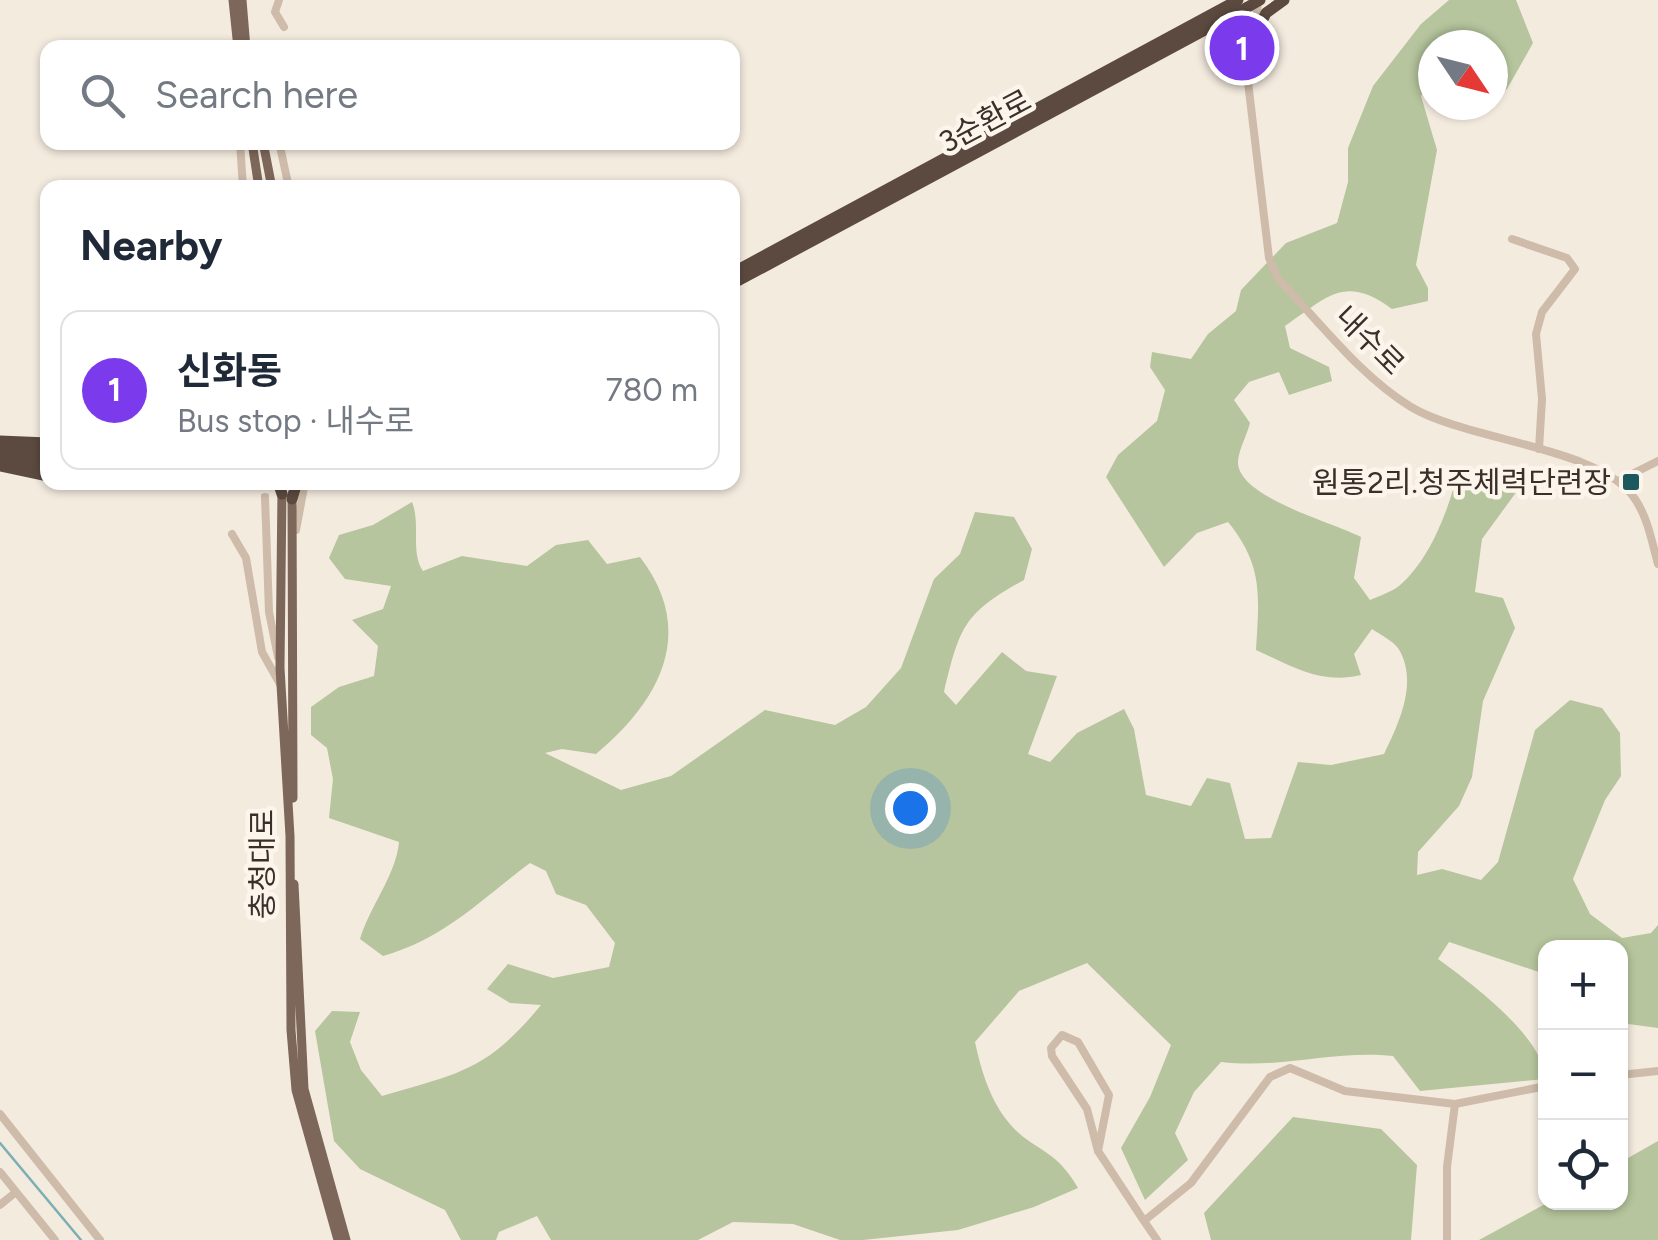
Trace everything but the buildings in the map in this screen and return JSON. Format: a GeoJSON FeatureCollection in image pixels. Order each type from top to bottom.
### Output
{"type":"FeatureCollection","features":[{"type":"Feature","properties":{"kind":"highway","name":"3순환로"},"geometry":{"type":"LineString","coordinates":[[740,269],[1242,4],[1267,1]]}},
{"type":"Feature","properties":{"kind":"highway"},"geometry":{"type":"LineString","coordinates":[[1254,37],[1267,1]]}},
{"type":"Feature","properties":{"kind":"highway","name":"3순환로"},"geometry":{"type":"LineString","coordinates":[[740,280],[1242,4]]}},
{"type":"Feature","properties":{"kind":"highway"},"geometry":{"type":"LineString","coordinates":[[0,440],[40,442]]}},
{"type":"Feature","properties":{"kind":"highway"},"geometry":{"type":"LineString","coordinates":[[0,449],[40,453]]}},
{"type":"Feature","properties":{"kind":"highway"},"geometry":{"type":"LineString","coordinates":[[0,462],[40,464]]}},
{"type":"Feature","properties":{"kind":"highway"},"geometry":{"type":"LineString","coordinates":[[0,462],[40,474]]}},
{"type":"Feature","properties":{"kind":"main road"},"geometry":{"type":"LineString","coordinates":[[233,0],[237,40]]}},
{"type":"Feature","properties":{"kind":"main road"},"geometry":{"type":"LineString","coordinates":[[242,0],[248,40]]}},
{"type":"Feature","properties":{"kind":"main road"},"geometry":{"type":"LineString","coordinates":[[253,150],[258,180]]}},
{"type":"Feature","properties":{"kind":"main road"},"geometry":{"type":"LineString","coordinates":[[265,150],[270,180]]}},
{"type":"Feature","properties":{"kind":"main road","name":"충청대로"},"geometry":{"type":"LineString","coordinates":[[284,490],[291,580],[298,1031],[304,1088],[346,1240]]}},
{"type":"Feature","properties":{"kind":"main road","name":"충청대로"},"geometry":{"type":"LineString","coordinates":[[284,490],[280,684],[290,836],[287,924],[296,1090],[338,1240]]}},
{"type":"Feature","properties":{"kind":"street"},"geometry":{"type":"LineString","coordinates":[[279,0],[275,12],[284,27]]}},
{"type":"Feature","properties":{"kind":"street","name":"내수로"},"geometry":{"type":"LineString","coordinates":[[1254,37],[1250,107],[1269,258],[1278,279],[1377,381],[1410,406],[1446,424],[1540,449],[1618,480]]}},
{"type":"Feature","properties":{"kind":"street"},"geometry":{"type":"LineString","coordinates":[[241,150],[243,180]]}},
{"type":"Feature","properties":{"kind":"street"},"geometry":{"type":"LineString","coordinates":[[281,150],[287,180]]}},
{"type":"Feature","properties":{"kind":"street"},"geometry":{"type":"LineString","coordinates":[[1512,239],[1567,258],[1575,269],[1542,312],[1536,334],[1542,399],[1540,449]]}},
{"type":"Feature","properties":{"kind":"street"},"geometry":{"type":"LineString","coordinates":[[1658,460],[1618,480],[1642,511],[1658,564]]}},
{"type":"Feature","properties":{"kind":"street"},"geometry":{"type":"LineString","coordinates":[[291,580],[304,490]]}},
{"type":"Feature","properties":{"kind":"street"},"geometry":{"type":"LineString","coordinates":[[265,498],[269,612],[280,668]]}},
{"type":"Feature","properties":{"kind":"street"},"geometry":{"type":"LineString","coordinates":[[232,534],[246,558],[262,652],[280,684]]}},
{"type":"Feature","properties":{"kind":"street"},"geometry":{"type":"LineString","coordinates":[[1098,1151],[1109,1095],[1078,1042],[1062,1035],[1051,1048],[1052,1056],[1087,1108],[1098,1151],[1158,1240]]}},
{"type":"Feature","properties":{"kind":"street"},"geometry":{"type":"LineString","coordinates":[[1144,1221],[1190,1182],[1270,1077],[1280,1071],[1300,1070],[1345,1091],[1455,1104],[1538,1088]]}},
{"type":"Feature","properties":{"kind":"street"},"geometry":{"type":"LineString","coordinates":[[1628,1075],[1658,1071]]}},
{"type":"Feature","properties":{"kind":"street"},"geometry":{"type":"LineString","coordinates":[[1447,1240],[1447,1167],[1455,1104]]}},
{"type":"Feature","properties":{"kind":"street"},"geometry":{"type":"LineString","coordinates":[[0,1114],[100,1240]]}},
{"type":"Feature","properties":{"kind":"street"},"geometry":{"type":"LineString","coordinates":[[0,1172],[55,1240]]}},
{"type":"Feature","properties":{"kind":"street"},"geometry":{"type":"LineString","coordinates":[[0,1205],[16,1192]]}},
{"type":"Feature","properties":{"kind":"green space"},"geometry":{"type":"Polygon","coordinates":[[[1449,0],[1516,0],[1533,43],[1508,87],[1508,30],[1418,30],[1418,120],[1428,120],[1437,150],[1416,265],[1428,288],[1428,301],[1392,309],[1375,298],[1348,291],[1325,299],[1285,326],[1290,348],[1329,367],[1332,381],[1289,395],[1279,372],[1249,382],[1234,400],[1250,423],[1238,461],[1252,486],[1268,497],[1361,537],[1354,578],[1370,600],[1399,586],[1420,562],[1444,517],[1458,471],[1477,485],[1503,465],[1531,472],[1482,539],[1475,592],[1503,598],[1515,628],[1483,701],[1472,777],[1459,806],[1418,852],[1417,875],[1442,869],[1481,880],[1498,862],[1535,730],[1570,700],[1602,708],[1620,733],[1621,776],[1605,800],[1573,879],[1590,914],[1622,938],[1651,933],[1658,925],[1658,1028],[1628,1024],[1628,940],[1538,940],[1538,972],[1449,942],[1438,959],[1520,1029],[1538,1055],[1538,1080],[1420,1091],[1393,1056],[1221,1062],[1194,1092],[1175,1133],[1188,1160],[1145,1200],[1121,1148],[1150,1097],[1171,1045],[1087,963],[1019,991],[975,1042],[987,1084],[1002,1114],[1018,1132],[1061,1164],[1078,1188],[1034,1207],[958,1230],[840,1240],[793,1224],[733,1222],[698,1240],[551,1240],[537,1216],[499,1232],[496,1240],[461,1240],[445,1210],[360,1169],[334,1141],[315,1031],[332,1011],[360,1012],[350,1042],[361,1070],[382,1096],[470,1067],[522,1027],[541,1005],[510,1003],[487,989],[508,964],[553,978],[609,967],[615,943],[586,905],[556,894],[546,871],[530,863],[461,917],[405,948],[383,956],[360,939],[393,866],[399,842],[329,818],[333,779],[327,748],[311,735],[311,707],[339,687],[374,676],[378,646],[352,620],[383,609],[391,586],[345,579],[329,558],[339,535],[373,525],[412,502],[417,555],[423,571],[462,556],[527,566],[556,545],[588,540],[607,564],[640,557],[657,584],[666,611],[668,638],[664,663],[654,687],[619,733],[596,754],[562,749],[545,753],[621,790],[671,776],[765,710],[835,725],[866,707],[901,668],[934,579],[960,554],[975,512],[1014,517],[1032,549],[1024,580],[988,602],[968,624],[955,651],[944,692],[956,705],[1002,652],[1026,671],[1057,676],[1028,754],[1050,762],[1077,733],[1124,709],[1134,729],[1146,795],[1191,806],[1207,778],[1230,783],[1245,839],[1271,838],[1298,762],[1331,765],[1384,754],[1401,716],[1407,688],[1404,661],[1396,645],[1372,629],[1354,654],[1361,675],[1333,678],[1307,672],[1256,650],[1257,583],[1248,553],[1228,522],[1197,533],[1164,567],[1106,477],[1118,455],[1157,421],[1165,390],[1150,367],[1152,352],[1191,359],[1208,334],[1236,311],[1241,290],[1286,243],[1337,223],[1348,182],[1348,148],[1373,86],[1421,24],[1449,0]]]}},
{"type":"Feature","properties":{"kind":"green space"},"geometry":{"type":"Polygon","coordinates":[[[1293,1117],[1381,1129],[1417,1165],[1411,1240],[1211,1240],[1204,1213],[1293,1117]]]}},
{"type":"Feature","properties":{"kind":"green space"},"geometry":{"type":"Polygon","coordinates":[[[1658,1141],[1658,1240],[1479,1240],[1538,1208],[1628,1210],[1628,1158],[1658,1141]]]}},
{"type":"Feature","properties":{"kind":"waterway"},"geometry":{"type":"LineString","coordinates":[[0,1143],[81,1240]]}},
{"type":"Feature","properties":{"kind":"tunnel"},"geometry":{"type":"LineString","coordinates":[[265,490],[265,497]]}},
{"type":"Feature","properties":{"kind":"place","name":"신화동"},"geometry":{"type":"Point","coordinates":[1242,48]}},
{"type":"Feature","properties":{"kind":"place","name":"원통2리.청주체력단련장"},"geometry":{"type":"Point","coordinates":[1631,482]}}]}
